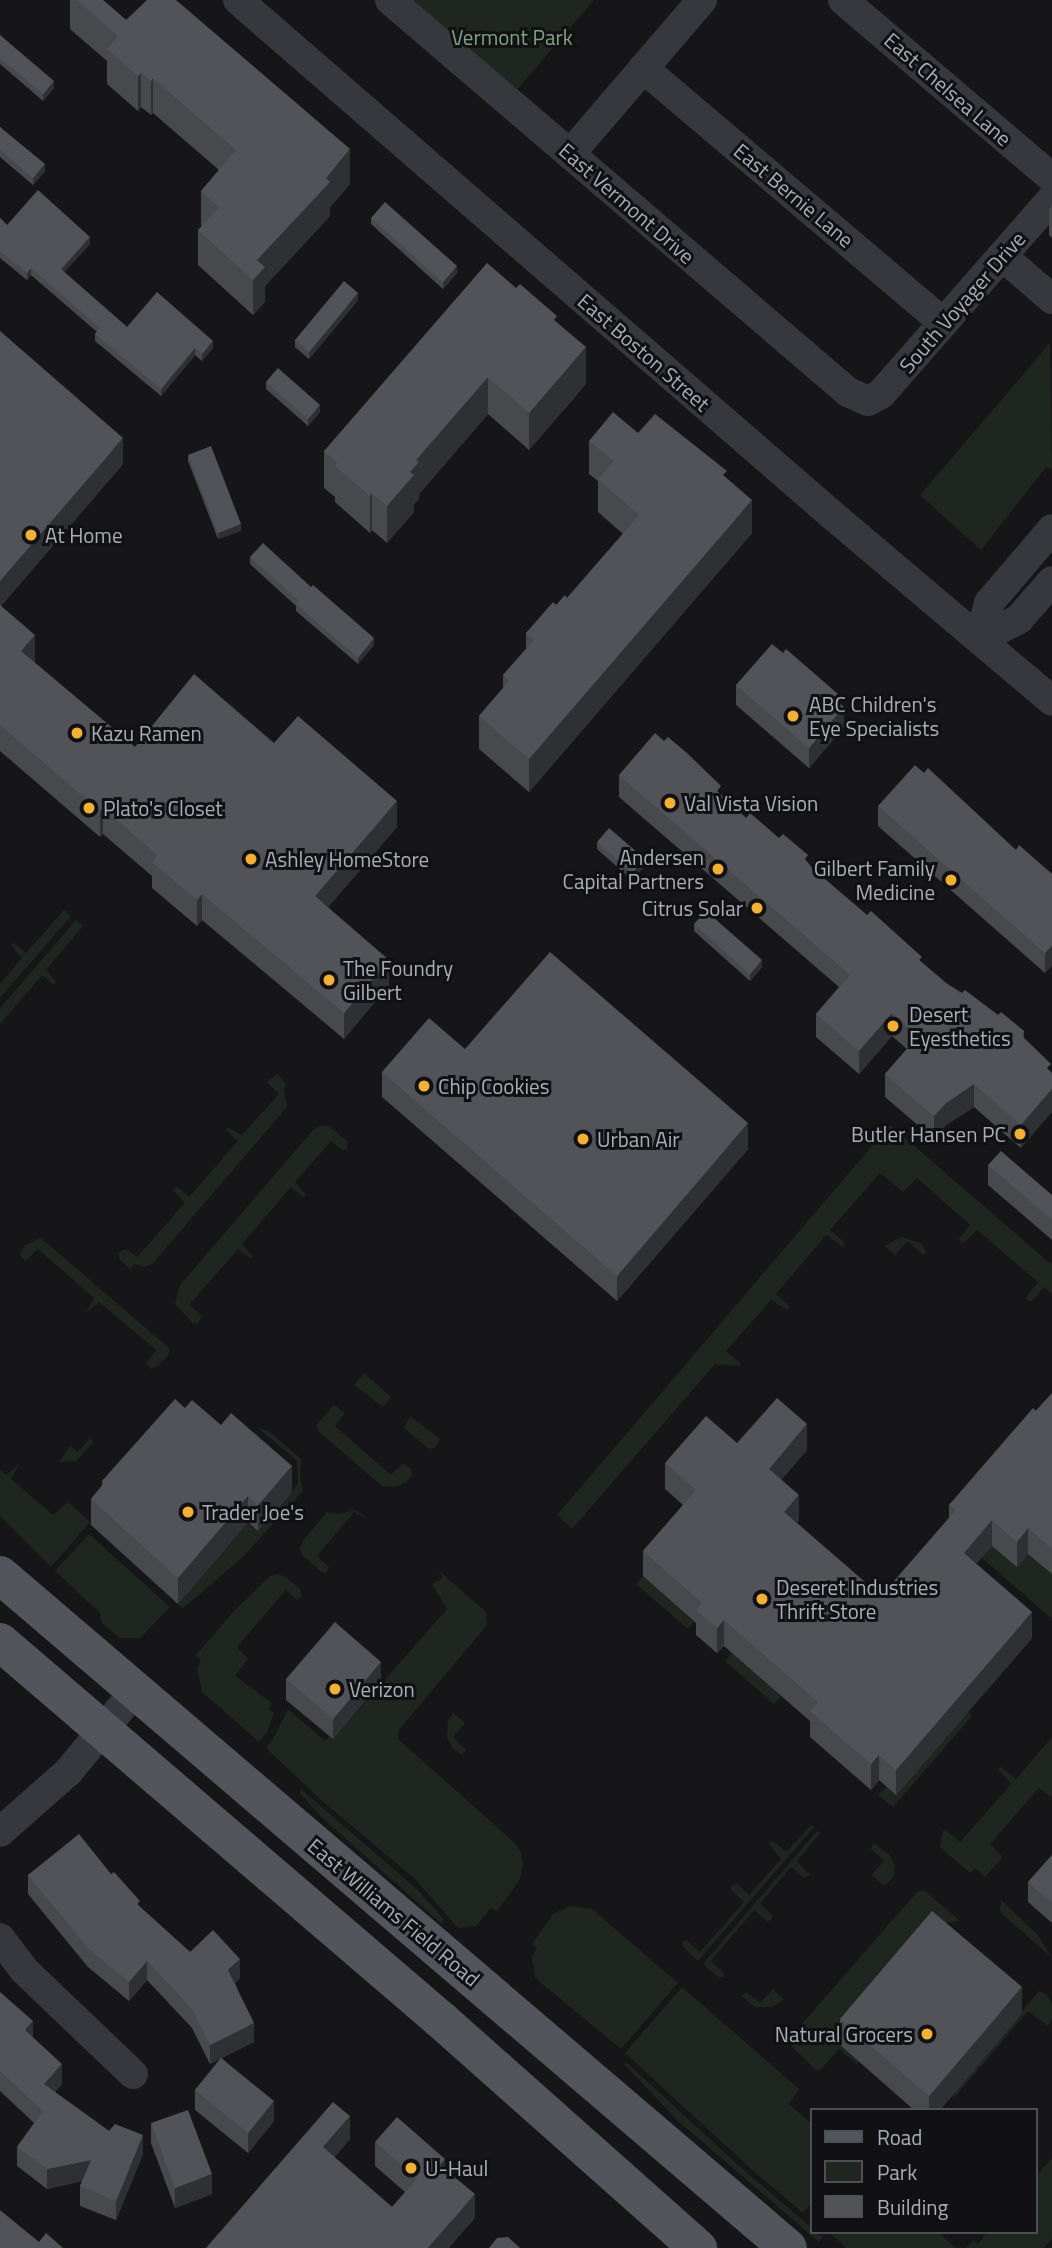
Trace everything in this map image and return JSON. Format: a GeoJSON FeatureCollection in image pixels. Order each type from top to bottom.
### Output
{"type":"FeatureCollection","features":[{"type":"Feature","properties":{"kind":"main road","name":"East Williams Field Road"},"geometry":{"type":"LineString","coordinates":[[0,1575],[788,2248]]}},
{"type":"Feature","properties":{"kind":"main road"},"geometry":{"type":"LineString","coordinates":[[0,1642],[441,2020],[698,2248]]}},
{"type":"Feature","properties":{"kind":"main road"},"geometry":{"type":"LineString","coordinates":[[441,2020],[471,1976]]}},
{"type":"Feature","properties":{"kind":"street","name":"East Boston Street"},"geometry":{"type":"LineString","coordinates":[[238,0],[831,514],[1052,701]]}},
{"type":"Feature","properties":{"kind":"street","name":"East Vermont Drive"},"geometry":{"type":"LineString","coordinates":[[390,0],[848,392],[868,401]]}},
{"type":"Feature","properties":{"kind":"street"},"geometry":{"type":"LineString","coordinates":[[570,154],[702,0]]}},
{"type":"Feature","properties":{"kind":"street","name":"East Chelsea Lane"},"geometry":{"type":"LineString","coordinates":[[843,0],[1052,178]]}},
{"type":"Feature","properties":{"kind":"street","name":"East Bernie Lane"},"geometry":{"type":"LineString","coordinates":[[643,68],[944,323]]}},
{"type":"Feature","properties":{"kind":"street","name":"South Voyager Drive"},"geometry":{"type":"LineString","coordinates":[[868,401],[881,394],[1052,199]]}},
{"type":"Feature","properties":{"kind":"street"},"geometry":{"type":"LineString","coordinates":[[1002,256],[1052,299]]}},
{"type":"Feature","properties":{"kind":"street"},"geometry":{"type":"LineString","coordinates":[[980,639],[989,603],[1052,529]]}},
{"type":"Feature","properties":{"kind":"street"},"geometry":{"type":"LineString","coordinates":[[980,639],[1019,619],[1052,581]]}},
{"type":"Feature","properties":{"kind":"street"},"geometry":{"type":"LineString","coordinates":[[0,1832],[68,1772],[135,1691]]}},
{"type":"Feature","properties":{"kind":"street"},"geometry":{"type":"LineString","coordinates":[[0,1938],[23,1969],[133,2074]]}},
{"type":"Feature","properties":{"kind":"green space","name":"Vermont Park"},"geometry":{"type":"Polygon","coordinates":[[[413,0],[594,0],[516,91],[413,0]]]}},
{"type":"Feature","properties":{"kind":"green space"},"geometry":{"type":"Polygon","coordinates":[[[1050,343],[1052,470],[1046,467],[981,550],[920,495],[1050,343]]]}},
{"type":"Feature","properties":{"kind":"green space"},"geometry":{"type":"Polygon","coordinates":[[[64,910],[71,916],[0,998],[0,984],[22,958],[11,945],[14,943],[26,953],[64,910]]]}},
{"type":"Feature","properties":{"kind":"green space"},"geometry":{"type":"Polygon","coordinates":[[[76,920],[83,926],[46,970],[57,983],[53,984],[42,975],[0,1024],[0,1008],[76,920]]]}},
{"type":"Feature","properties":{"kind":"green space"},"geometry":{"type":"Polygon","coordinates":[[[277,1074],[286,1083],[284,1090],[287,1107],[152,1264],[145,1267],[135,1264],[130,1269],[120,1260],[118,1253],[126,1249],[137,1257],[185,1203],[172,1189],[178,1187],[189,1197],[238,1141],[226,1130],[227,1127],[242,1135],[279,1094],[267,1082],[277,1074]]]}},
{"type":"Feature","properties":{"kind":"green space"},"geometry":{"type":"Polygon","coordinates":[[[890,1125],[1052,1265],[1052,1294],[1044,1287],[1032,1301],[1028,1301],[1026,1297],[1038,1282],[977,1230],[961,1243],[959,1239],[970,1225],[917,1178],[903,1192],[880,1173],[830,1230],[844,1242],[843,1247],[826,1235],[776,1294],[789,1306],[788,1310],[771,1300],[726,1351],[740,1366],[715,1364],[572,1529],[557,1515],[890,1125]]]}},
{"type":"Feature","properties":{"kind":"green space"},"geometry":{"type":"Polygon","coordinates":[[[329,1126],[347,1141],[347,1149],[342,1150],[331,1141],[295,1182],[306,1195],[303,1197],[291,1187],[242,1244],[253,1257],[250,1258],[238,1249],[189,1305],[202,1316],[198,1323],[193,1323],[175,1304],[180,1285],[314,1129],[329,1126]]]}},
{"type":"Feature","properties":{"kind":"green space"},"geometry":{"type":"Polygon","coordinates":[[[901,1237],[921,1243],[926,1252],[923,1255],[908,1241],[895,1255],[884,1246],[901,1237]]]}},
{"type":"Feature","properties":{"kind":"green space"},"geometry":{"type":"Polygon","coordinates":[[[41,1238],[169,1348],[169,1354],[157,1367],[151,1369],[146,1363],[156,1350],[99,1302],[86,1313],[94,1298],[38,1249],[26,1261],[21,1257],[20,1253],[25,1245],[41,1238]]]}},
{"type":"Feature","properties":{"kind":"green space"},"geometry":{"type":"Polygon","coordinates":[[[364,1373],[391,1397],[383,1407],[354,1385],[364,1373]]]}},
{"type":"Feature","properties":{"kind":"green space"},"geometry":{"type":"Polygon","coordinates":[[[334,1405],[345,1413],[335,1426],[391,1475],[403,1463],[411,1469],[412,1475],[405,1483],[395,1487],[382,1486],[318,1431],[317,1424],[334,1405]]]}},
{"type":"Feature","properties":{"kind":"green space"},"geometry":{"type":"Polygon","coordinates":[[[410,1416],[440,1439],[435,1448],[429,1449],[404,1428],[410,1416]]]}},
{"type":"Feature","properties":{"kind":"green space"},"geometry":{"type":"Polygon","coordinates":[[[257,1427],[270,1432],[301,1459],[300,1478],[303,1491],[242,1558],[182,1609],[178,1604],[246,1521],[258,1531],[298,1484],[297,1461],[257,1427]]]}},
{"type":"Feature","properties":{"kind":"green space"},"geometry":{"type":"Polygon","coordinates":[[[89,1439],[93,1440],[93,1443],[76,1461],[59,1462],[70,1446],[78,1452],[89,1439]]]}},
{"type":"Feature","properties":{"kind":"green space"},"geometry":{"type":"Polygon","coordinates":[[[20,1463],[11,1479],[53,1515],[68,1502],[90,1522],[51,1567],[0,1516],[0,1470],[6,1475],[20,1463]]]}},
{"type":"Feature","properties":{"kind":"green space"},"geometry":{"type":"Polygon","coordinates":[[[356,1510],[369,1520],[354,1512],[317,1556],[329,1567],[326,1573],[321,1572],[302,1555],[300,1548],[304,1539],[327,1512],[339,1514],[356,1510]]]}},
{"type":"Feature","properties":{"kind":"green space"},"geometry":{"type":"Polygon","coordinates":[[[89,1534],[170,1607],[140,1638],[120,1638],[101,1622],[100,1613],[55,1571],[89,1534]]]}},
{"type":"Feature","properties":{"kind":"green space"},"geometry":{"type":"Polygon","coordinates":[[[992,1546],[1028,1554],[1052,1574],[1052,1619],[982,1558],[992,1546]]]}},
{"type":"Feature","properties":{"kind":"green space"},"geometry":{"type":"Polygon","coordinates":[[[438,1570],[486,1612],[487,1625],[398,1731],[398,1739],[514,1842],[520,1850],[523,1864],[520,1879],[497,1912],[491,1908],[476,1926],[458,1928],[416,1880],[320,1799],[266,1748],[288,1709],[325,1741],[329,1736],[333,1739],[447,1609],[432,1584],[443,1578],[438,1570]]]}},
{"type":"Feature","properties":{"kind":"green space"},"geometry":{"type":"Polygon","coordinates":[[[277,1574],[286,1577],[300,1589],[302,1596],[297,1600],[286,1590],[237,1647],[248,1659],[235,1676],[272,1703],[269,1709],[274,1713],[267,1733],[259,1742],[202,1692],[197,1668],[201,1660],[196,1655],[234,1611],[269,1577],[277,1574]]]}},
{"type":"Feature","properties":{"kind":"green space"},"geometry":{"type":"Polygon","coordinates":[[[643,1576],[694,1622],[688,1629],[636,1584],[643,1576]]]}},
{"type":"Feature","properties":{"kind":"green space"},"geometry":{"type":"Polygon","coordinates":[[[732,1653],[781,1696],[774,1704],[725,1661],[732,1653]]]}},
{"type":"Feature","properties":{"kind":"green space"},"geometry":{"type":"Polygon","coordinates":[[[968,1712],[972,1716],[893,1807],[878,1795],[968,1712]]]}},
{"type":"Feature","properties":{"kind":"green space"},"geometry":{"type":"Polygon","coordinates":[[[453,1713],[465,1723],[453,1737],[466,1750],[462,1755],[453,1749],[447,1737],[448,1721],[453,1713]]]}},
{"type":"Feature","properties":{"kind":"green space"},"geometry":{"type":"Polygon","coordinates":[[[1052,1737],[1052,1798],[1039,1788],[990,1844],[1001,1855],[1001,1859],[985,1877],[975,1868],[970,1873],[940,1847],[943,1831],[960,1842],[1011,1784],[998,1769],[1001,1767],[1016,1779],[1052,1737]]]}},
{"type":"Feature","properties":{"kind":"green space"},"geometry":{"type":"Polygon","coordinates":[[[302,1790],[418,1890],[443,1918],[443,1925],[320,1816],[299,1792],[302,1790]]]}},
{"type":"Feature","properties":{"kind":"green space"},"geometry":{"type":"Polygon","coordinates":[[[811,1825],[814,1827],[698,1961],[683,1947],[682,1942],[686,1940],[700,1952],[744,1902],[731,1890],[731,1886],[737,1884],[749,1895],[781,1859],[768,1843],[773,1841],[786,1852],[811,1825]]]}},
{"type":"Feature","properties":{"kind":"green space"},"geometry":{"type":"Polygon","coordinates":[[[817,1831],[820,1833],[797,1861],[810,1875],[804,1878],[791,1867],[760,1904],[772,1915],[772,1920],[767,1921],[754,1910],[711,1961],[724,1973],[723,1977],[718,1977],[703,1964],[817,1831]]]}},
{"type":"Feature","properties":{"kind":"green space"},"geometry":{"type":"Polygon","coordinates":[[[873,1843],[889,1854],[895,1866],[893,1877],[885,1886],[871,1875],[884,1861],[871,1849],[873,1843]]]}},
{"type":"Feature","properties":{"kind":"green space"},"geometry":{"type":"Polygon","coordinates":[[[924,1890],[960,1921],[947,1923],[943,1941],[840,2046],[859,2062],[857,2064],[839,2049],[820,2070],[816,2070],[792,2047],[794,2033],[917,1892],[924,1890]]]}},
{"type":"Feature","properties":{"kind":"green space"},"geometry":{"type":"Polygon","coordinates":[[[1001,1900],[1038,1935],[1052,1958],[1000,1912],[1001,1900]]]}},
{"type":"Feature","properties":{"kind":"green space"},"geometry":{"type":"Polygon","coordinates":[[[570,1906],[592,1909],[678,1983],[621,2049],[535,1978],[532,1956],[537,1948],[532,1944],[553,1914],[570,1906]]]}},
{"type":"Feature","properties":{"kind":"green space"},"geometry":{"type":"Polygon","coordinates":[[[682,1987],[799,2089],[789,2104],[810,2122],[810,2204],[803,2213],[750,2168],[625,2053],[682,1987]]]}},
{"type":"Feature","properties":{"kind":"green space"},"geometry":{"type":"Polygon","coordinates":[[[773,1989],[784,2000],[772,2007],[755,2007],[741,1996],[746,1992],[760,2003],[773,1989]]]}},
{"type":"Feature","properties":{"kind":"green space"},"geometry":{"type":"Polygon","coordinates":[[[1039,1991],[1047,1995],[1052,2004],[1052,2019],[1048,2026],[1028,2011],[952,2100],[959,2083],[1039,1991]]]}},
{"type":"Feature","properties":{"kind":"green space"},"geometry":{"type":"Polygon","coordinates":[[[627,2063],[738,2165],[810,2226],[810,2234],[823,2236],[819,2242],[677,2120],[624,2064],[627,2063]]]}},
{"type":"Feature","properties":{"kind":"green space"},"geometry":{"type":"Polygon","coordinates":[[[1052,2158],[1052,2238],[1044,2248],[966,2248],[974,2240],[978,2244],[986,2234],[1038,2234],[1038,2174],[1052,2158]]]}},
{"type":"Feature","properties":{"kind":"green space"},"geometry":{"type":"Polygon","coordinates":[[[830,2234],[940,2234],[956,2248],[846,2248],[830,2234]]]}},
{"type":"Feature","properties":{"kind":"building"},"geometry":{"type":"Polygon","coordinates":[[[77,0],[103,0],[126,20],[147,0],[176,0],[350,149],[326,178],[330,182],[257,260],[265,267],[253,280],[198,230],[219,207],[201,191],[236,150],[153,78],[151,81],[141,73],[138,76],[107,49],[118,36],[77,0]]]}},
{"type":"Feature","properties":{"kind":"building"},"geometry":{"type":"Polygon","coordinates":[[[0,35],[54,81],[43,94],[0,58],[0,35]]]}},
{"type":"Feature","properties":{"kind":"building"},"geometry":{"type":"Polygon","coordinates":[[[0,127],[45,164],[33,178],[0,150],[0,127]]]}},
{"type":"Feature","properties":{"kind":"building"},"geometry":{"type":"Polygon","coordinates":[[[38,190],[90,237],[61,269],[127,327],[157,292],[213,341],[202,354],[195,348],[161,389],[95,334],[100,328],[31,268],[27,273],[0,251],[0,218],[7,225],[38,190]]]}},
{"type":"Feature","properties":{"kind":"building"},"geometry":{"type":"Polygon","coordinates":[[[385,202],[457,266],[443,282],[371,218],[385,202]]]}},
{"type":"Feature","properties":{"kind":"building"},"geometry":{"type":"Polygon","coordinates":[[[487,263],[516,288],[520,284],[557,316],[554,320],[586,347],[529,413],[488,377],[416,460],[419,462],[410,472],[414,475],[387,506],[372,493],[370,496],[335,466],[337,463],[324,451],[487,263]]]}},
{"type":"Feature","properties":{"kind":"building"},"geometry":{"type":"Polygon","coordinates":[[[344,281],[358,293],[309,352],[295,340],[344,281]]]}},
{"type":"Feature","properties":{"kind":"building","name":"At Home"},"geometry":{"type":"Polygon","coordinates":[[[0,331],[123,438],[0,581],[0,331]]]}},
{"type":"Feature","properties":{"kind":"building"},"geometry":{"type":"Polygon","coordinates":[[[278,368],[320,405],[308,419],[266,382],[278,368]]]}},
{"type":"Feature","properties":{"kind":"building"},"geometry":{"type":"Polygon","coordinates":[[[613,412],[638,433],[655,414],[727,471],[723,475],[752,500],[529,759],[479,716],[509,681],[503,675],[534,640],[526,633],[553,602],[556,605],[565,595],[567,598],[639,515],[598,479],[614,461],[589,441],[613,412]]]}},
{"type":"Feature","properties":{"kind":"building"},"geometry":{"type":"Polygon","coordinates":[[[211,446],[241,524],[218,533],[188,455],[211,446]]]}},
{"type":"Feature","properties":{"kind":"building"},"geometry":{"type":"Polygon","coordinates":[[[263,543],[311,587],[313,585],[374,638],[358,658],[296,604],[299,601],[250,557],[263,543]]]}},
{"type":"Feature","properties":{"kind":"building","name":"Ashley HomeStore"},"geometry":{"type":"Polygon","coordinates":[[[0,605],[35,635],[21,651],[135,747],[194,674],[274,743],[298,716],[397,801],[315,896],[389,960],[344,1013],[202,894],[197,900],[152,862],[157,855],[103,808],[100,811],[0,725],[0,605]]]}},
{"type":"Feature","properties":{"kind":"building","name":"ABC Children's Eye Specialists"},"geometry":{"type":"Polygon","coordinates":[[[772,644],[783,653],[786,649],[838,694],[834,698],[844,707],[809,748],[736,685],[772,644]]]}},
{"type":"Feature","properties":{"kind":"building"},"geometry":{"type":"Polygon","coordinates":[[[655,733],[664,741],[668,737],[688,754],[721,786],[717,791],[746,818],[750,813],[779,838],[783,834],[808,855],[805,859],[812,868],[867,915],[871,911],[922,957],[919,960],[946,983],[961,994],[965,990],[998,1015],[1001,1012],[1024,1031],[1021,1035],[1051,1064],[1047,1068],[1052,1073],[1052,1089],[1021,1125],[974,1084],[946,1103],[934,1116],[885,1074],[918,1036],[892,1013],[859,1051],[816,1014],[850,975],[619,775],[655,733]]]}},
{"type":"Feature","properties":{"kind":"building"},"geometry":{"type":"Polygon","coordinates":[[[915,765],[924,773],[928,768],[1016,850],[1019,845],[1052,874],[1052,946],[1045,953],[878,806],[915,765]]]}},
{"type":"Feature","properties":{"kind":"building"},"geometry":{"type":"Polygon","coordinates":[[[609,828],[645,859],[632,873],[597,842],[609,828]]]}},
{"type":"Feature","properties":{"kind":"building"},"geometry":{"type":"Polygon","coordinates":[[[706,911],[762,960],[750,974],[694,924],[706,911]]]}},
{"type":"Feature","properties":{"kind":"building","name":"Urban Air"},"geometry":{"type":"Polygon","coordinates":[[[550,952],[748,1123],[617,1276],[382,1072],[429,1018],[465,1049],[550,952]]]}},
{"type":"Feature","properties":{"kind":"building"},"geometry":{"type":"Polygon","coordinates":[[[1001,1151],[1052,1195],[1052,1220],[988,1165],[1001,1151]]]}},
{"type":"Feature","properties":{"kind":"building","name":"Deseret Industries Thrift Store"},"geometry":{"type":"Polygon","coordinates":[[[1052,1393],[1052,1549],[1028,1528],[1017,1542],[992,1520],[964,1553],[1032,1612],[896,1770],[879,1755],[871,1764],[810,1711],[818,1702],[724,1620],[717,1628],[696,1610],[702,1603],[643,1551],[696,1490],[665,1463],[706,1416],[737,1443],[777,1398],[807,1424],[769,1469],[799,1495],[784,1512],[881,1596],[956,1510],[949,1505],[1033,1408],[1036,1411],[1052,1393]]]}},
{"type":"Feature","properties":{"kind":"building","name":"Trader Joe's"},"geometry":{"type":"Polygon","coordinates":[[[175,1399],[185,1408],[192,1400],[221,1425],[231,1413],[292,1466],[258,1505],[248,1496],[178,1578],[91,1499],[104,1483],[102,1481],[175,1399]]]}},
{"type":"Feature","properties":{"kind":"building","name":"Verizon"},"geometry":{"type":"Polygon","coordinates":[[[335,1622],[381,1662],[333,1719],[286,1679],[335,1622]]]}},
{"type":"Feature","properties":{"kind":"building"},"geometry":{"type":"Polygon","coordinates":[[[79,1834],[111,1874],[114,1872],[140,1901],[137,1904],[190,1952],[213,1930],[240,1959],[228,1970],[254,2023],[210,2045],[192,2009],[147,1961],[129,1982],[88,1948],[28,1875],[79,1834]]]}},
{"type":"Feature","properties":{"kind":"building"},"geometry":{"type":"Polygon","coordinates":[[[1052,1855],[1052,1903],[1028,1882],[1052,1855]]]}},
{"type":"Feature","properties":{"kind":"building","name":"Natural Grocers"},"geometry":{"type":"Polygon","coordinates":[[[932,1911],[1022,1987],[929,2096],[840,2019],[932,1911]]]}},
{"type":"Feature","properties":{"kind":"building"},"geometry":{"type":"Polygon","coordinates":[[[0,1992],[33,2021],[25,2030],[62,2064],[44,2084],[109,2131],[115,2124],[143,2135],[116,2201],[80,2186],[91,2160],[47,2169],[17,2147],[43,2111],[0,2071],[0,1992]]]}},
{"type":"Feature","properties":{"kind":"building"},"geometry":{"type":"Polygon","coordinates":[[[221,2058],[274,2101],[248,2133],[195,2090],[221,2058]]]}},
{"type":"Feature","properties":{"kind":"building"},"geometry":{"type":"Polygon","coordinates":[[[333,2102],[350,2116],[323,2147],[392,2207],[417,2179],[375,2142],[397,2117],[445,2159],[440,2165],[475,2194],[428,2248],[206,2248],[333,2102]]]}},
{"type":"Feature","properties":{"kind":"building"},"geometry":{"type":"Polygon","coordinates":[[[188,2110],[212,2174],[175,2188],[151,2123],[188,2110]]]}},
{"type":"Feature","properties":{"kind":"building"},"geometry":{"type":"Polygon","coordinates":[[[0,2210],[39,2242],[46,2233],[63,2248],[0,2248],[0,2210]]]}},
{"type":"Feature","properties":{"kind":"building"},"geometry":{"type":"Polygon","coordinates":[[[508,2237],[520,2248],[489,2248],[497,2238],[508,2237]]]}},
{"type":"Feature","properties":{"kind":"place","name":"At Home"},"geometry":{"type":"Point","coordinates":[31,535]}},
{"type":"Feature","properties":{"kind":"place","name":"ABC Children's Eye Specialists"},"geometry":{"type":"Point","coordinates":[793,716]}},
{"type":"Feature","properties":{"kind":"place","name":"Kazu Ramen"},"geometry":{"type":"Point","coordinates":[77,733]}},
{"type":"Feature","properties":{"kind":"place","name":"Val Vista Vision"},"geometry":{"type":"Point","coordinates":[670,803]}},
{"type":"Feature","properties":{"kind":"place","name":"Plato's Closet"},"geometry":{"type":"Point","coordinates":[89,808]}},
{"type":"Feature","properties":{"kind":"place","name":"Ashley HomeStore"},"geometry":{"type":"Point","coordinates":[251,859]}},
{"type":"Feature","properties":{"kind":"place","name":"Andersen Capital Partners"},"geometry":{"type":"Point","coordinates":[718,869]}},
{"type":"Feature","properties":{"kind":"place","name":"Gilbert Family Medicine"},"geometry":{"type":"Point","coordinates":[951,880]}},
{"type":"Feature","properties":{"kind":"place","name":"Citrus Solar"},"geometry":{"type":"Point","coordinates":[757,908]}},
{"type":"Feature","properties":{"kind":"place","name":"The Foundry Gilbert"},"geometry":{"type":"Point","coordinates":[329,980]}},
{"type":"Feature","properties":{"kind":"place","name":"Desert Eyesthetics"},"geometry":{"type":"Point","coordinates":[893,1026]}},
{"type":"Feature","properties":{"kind":"place","name":"Chip Cookies"},"geometry":{"type":"Point","coordinates":[424,1086]}},
{"type":"Feature","properties":{"kind":"place","name":"Butler Hansen PC"},"geometry":{"type":"Point","coordinates":[1020,1134]}},
{"type":"Feature","properties":{"kind":"place","name":"Urban Air"},"geometry":{"type":"Point","coordinates":[583,1139]}},
{"type":"Feature","properties":{"kind":"place","name":"Trader Joe's"},"geometry":{"type":"Point","coordinates":[188,1512]}},
{"type":"Feature","properties":{"kind":"place","name":"Deseret Industries Thrift Store"},"geometry":{"type":"Point","coordinates":[762,1599]}},
{"type":"Feature","properties":{"kind":"place","name":"Verizon"},"geometry":{"type":"Point","coordinates":[335,1689]}},
{"type":"Feature","properties":{"kind":"place","name":"Natural Grocers"},"geometry":{"type":"Point","coordinates":[927,2034]}},
{"type":"Feature","properties":{"kind":"place","name":"U-Haul"},"geometry":{"type":"Point","coordinates":[411,2168]}}]}
